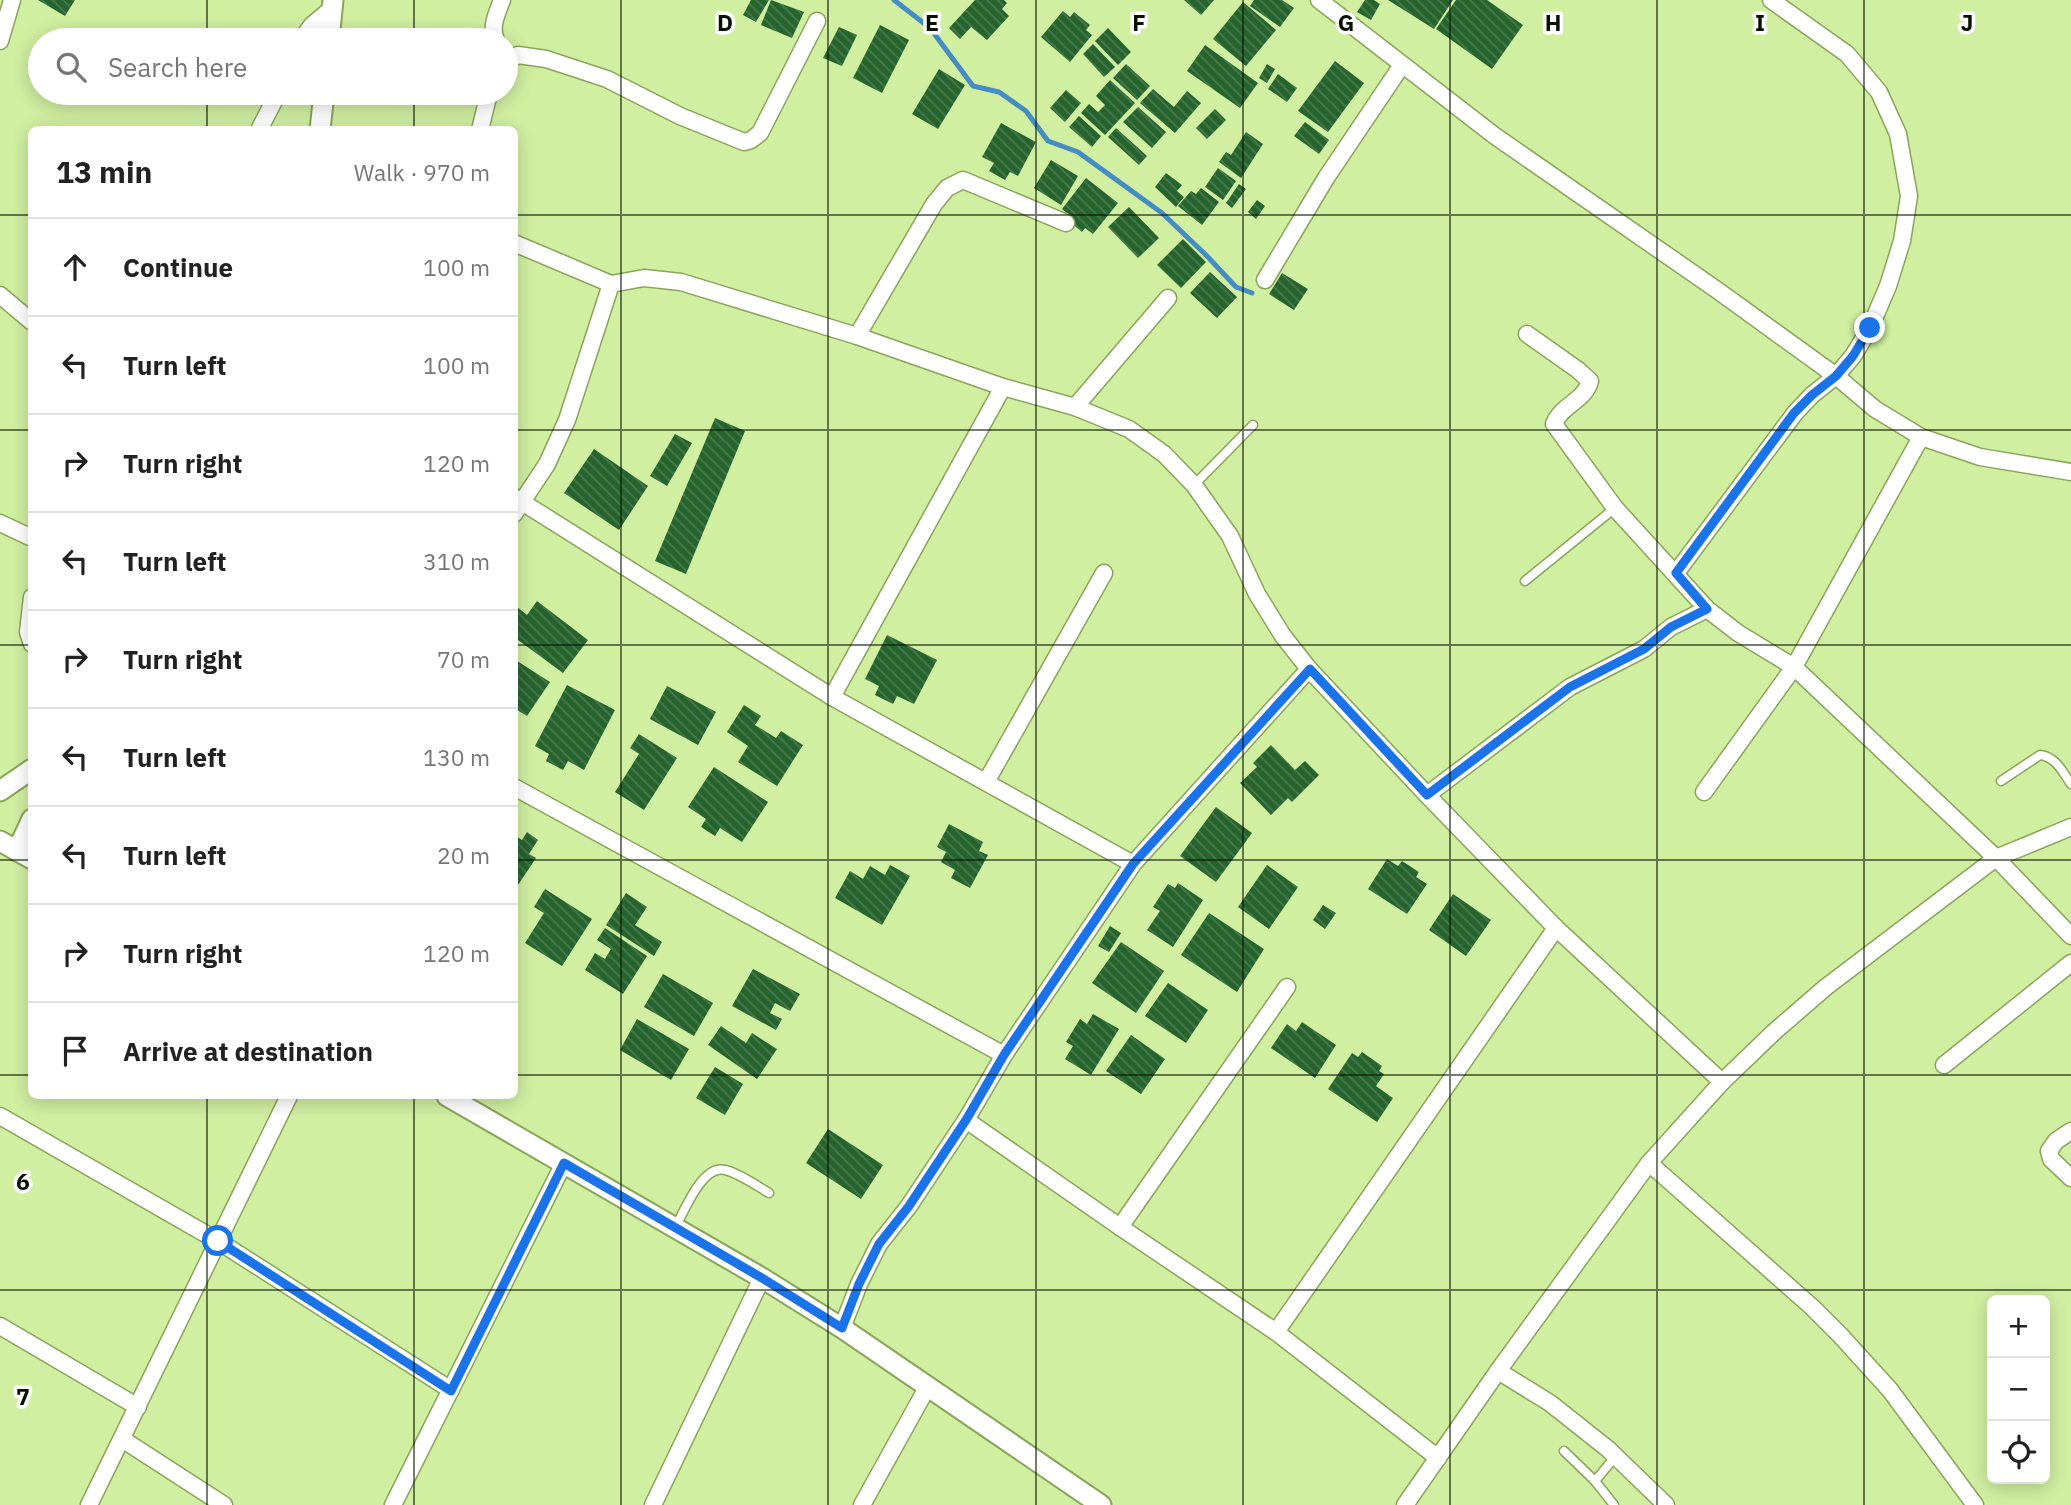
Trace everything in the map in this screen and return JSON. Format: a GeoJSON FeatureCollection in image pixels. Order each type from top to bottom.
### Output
{"type":"FeatureCollection","features":[{"type":"Feature","properties":{"kind":"street"},"geometry":{"type":"LineString","coordinates":[[0,41],[12,0]]}},
{"type":"Feature","properties":{"kind":"street"},"geometry":{"type":"LineString","coordinates":[[494,28],[502,0]]}},
{"type":"Feature","properties":{"kind":"street"},"geometry":{"type":"LineString","coordinates":[[1319,0],[1495,136],[1717,290],[1836,376],[1875,409],[1921,437],[1980,457],[2071,472]]}},
{"type":"Feature","properties":{"kind":"street"},"geometry":{"type":"LineString","coordinates":[[1676,573],[1794,413],[1836,376],[1853,356],[1870,328],[1888,286],[1902,242],[1909,196],[1898,134],[1879,92],[1847,54],[1771,0]]}},
{"type":"Feature","properties":{"kind":"street"},"geometry":{"type":"LineString","coordinates":[[310,28],[332,5]]}},
{"type":"Feature","properties":{"kind":"street"},"geometry":{"type":"LineString","coordinates":[[330,28],[332,5]]}},
{"type":"Feature","properties":{"kind":"street"},"geometry":{"type":"LineString","coordinates":[[518,55],[546,59],[607,79],[680,116],[744,142],[760,133],[817,20]]}},
{"type":"Feature","properties":{"kind":"street"},"geometry":{"type":"LineString","coordinates":[[1265,280],[1326,178],[1402,65]]}},
{"type":"Feature","properties":{"kind":"street"},"geometry":{"type":"LineString","coordinates":[[261,126],[272,105]]}},
{"type":"Feature","properties":{"kind":"street"},"geometry":{"type":"LineString","coordinates":[[320,126],[323,105]]}},
{"type":"Feature","properties":{"kind":"street"},"geometry":{"type":"LineString","coordinates":[[481,126],[486,105]]}},
{"type":"Feature","properties":{"kind":"street"},"geometry":{"type":"LineString","coordinates":[[857,336],[934,204],[947,188],[963,180],[1066,223]]}},
{"type":"Feature","properties":{"kind":"street"},"geometry":{"type":"LineString","coordinates":[[518,245],[611,284],[644,278],[681,282],[857,336],[1003,387],[1075,407],[1129,429],[1164,454],[1194,485],[1230,536],[1257,594],[1283,636],[1310,669],[1556,928],[1722,1082]]}},
{"type":"Feature","properties":{"kind":"street"},"geometry":{"type":"LineString","coordinates":[[518,504],[547,464],[567,419],[611,284]]}},
{"type":"Feature","properties":{"kind":"street"},"geometry":{"type":"LineString","coordinates":[[0,295],[28,320]]}},
{"type":"Feature","properties":{"kind":"street"},"geometry":{"type":"LineString","coordinates":[[1075,407],[1168,298]]}},
{"type":"Feature","properties":{"kind":"street"},"geometry":{"type":"LineString","coordinates":[[1527,334],[1578,370],[1590,382],[1588,391],[1558,415],[1554,424],[1615,508],[1707,609],[1738,633],[1794,667],[1996,858],[2071,936]]}},
{"type":"Feature","properties":{"kind":"street"},"geometry":{"type":"LineString","coordinates":[[832,697],[1003,387]]}},
{"type":"Feature","properties":{"kind":"street"},"geometry":{"type":"LineString","coordinates":[[1704,792],[1794,667],[1921,437]]}},
{"type":"Feature","properties":{"kind":"street"},"geometry":{"type":"LineString","coordinates":[[518,506],[832,697],[1133,864]]}},
{"type":"Feature","properties":{"kind":"street"},"geometry":{"type":"LineString","coordinates":[[0,523],[28,536]]}},
{"type":"Feature","properties":{"kind":"street"},"geometry":{"type":"LineString","coordinates":[[986,782],[1104,573]]}},
{"type":"Feature","properties":{"kind":"street"},"geometry":{"type":"LineString","coordinates":[[1427,795],[1570,687],[1644,649],[1671,627],[1707,609]]}},
{"type":"Feature","properties":{"kind":"street"},"geometry":{"type":"LineString","coordinates":[[842,1328],[859,1284],[879,1244],[909,1206],[966,1120],[1004,1055],[1133,864],[1310,669]]}},
{"type":"Feature","properties":{"kind":"street"},"geometry":{"type":"LineString","coordinates":[[0,791],[28,772]]}},
{"type":"Feature","properties":{"kind":"street"},"geometry":{"type":"LineString","coordinates":[[518,789],[1004,1055]]}},
{"type":"Feature","properties":{"kind":"street"},"geometry":{"type":"LineString","coordinates":[[16,850],[28,827]]}},
{"type":"Feature","properties":{"kind":"street"},"geometry":{"type":"LineString","coordinates":[[1405,1505],[1498,1371],[1649,1163],[1722,1082],[1826,987],[1996,858],[2071,827]]}},
{"type":"Feature","properties":{"kind":"street"},"geometry":{"type":"LineString","coordinates":[[1276,1332],[1556,928]]}},
{"type":"Feature","properties":{"kind":"street"},"geometry":{"type":"LineString","coordinates":[[1944,1065],[2071,963]]}},
{"type":"Feature","properties":{"kind":"street"},"geometry":{"type":"LineString","coordinates":[[1121,1227],[1287,987]]}},
{"type":"Feature","properties":{"kind":"street"},"geometry":{"type":"LineString","coordinates":[[89,1505],[288,1099]]}},
{"type":"Feature","properties":{"kind":"street"},"geometry":{"type":"LineString","coordinates":[[452,1099],[762,1278],[842,1328],[1095,1503]]}},
{"type":"Feature","properties":{"kind":"street"},"geometry":{"type":"LineString","coordinates":[[0,1116],[218,1241],[451,1391]]}},
{"type":"Feature","properties":{"kind":"street"},"geometry":{"type":"LineString","coordinates":[[966,1120],[1276,1332],[1437,1458]]}},
{"type":"Feature","properties":{"kind":"street"},"geometry":{"type":"LineString","coordinates":[[2071,1131],[2049,1151],[2051,1159],[2071,1178]]}},
{"type":"Feature","properties":{"kind":"street"},"geometry":{"type":"LineString","coordinates":[[393,1505],[564,1163]]}},
{"type":"Feature","properties":{"kind":"street"},"geometry":{"type":"LineString","coordinates":[[1649,1163],[1840,1335],[1889,1390],[1975,1505]]}},
{"type":"Feature","properties":{"kind":"street"},"geometry":{"type":"LineString","coordinates":[[653,1505],[762,1278]]}},
{"type":"Feature","properties":{"kind":"street"},"geometry":{"type":"LineString","coordinates":[[0,1326],[138,1407]]}},
{"type":"Feature","properties":{"kind":"street"},"geometry":{"type":"LineString","coordinates":[[1498,1371],[1550,1403],[1615,1457],[1666,1505]]}},
{"type":"Feature","properties":{"kind":"street"},"geometry":{"type":"LineString","coordinates":[[862,1505],[928,1385]]}},
{"type":"Feature","properties":{"kind":"street"},"geometry":{"type":"LineString","coordinates":[[122,1439],[224,1505]]}},
{"type":"Feature","properties":{"kind":"lane"},"geometry":{"type":"LineString","coordinates":[[1194,485],[1253,425]]}},
{"type":"Feature","properties":{"kind":"lane"},"geometry":{"type":"LineString","coordinates":[[1525,581],[1615,508]]}},
{"type":"Feature","properties":{"kind":"lane"},"geometry":{"type":"LineString","coordinates":[[2001,782],[2040,755],[2049,756],[2057,763],[2071,784]]}},
{"type":"Feature","properties":{"kind":"lane"},"geometry":{"type":"LineString","coordinates":[[675,1228],[702,1180],[711,1172],[724,1169],[769,1193]]}},
{"type":"Feature","properties":{"kind":"lane"},"geometry":{"type":"LineString","coordinates":[[1564,1451],[1595,1481],[1614,1505]]}},
{"type":"Feature","properties":{"kind":"lane"},"geometry":{"type":"LineString","coordinates":[[1595,1481],[1615,1457]]}},
{"type":"Feature","properties":{"kind":"building"},"geometry":{"type":"Polygon","coordinates":[[[38,0],[75,0],[65,16],[38,0]]]}},
{"type":"Feature","properties":{"kind":"building"},"geometry":{"type":"Polygon","coordinates":[[[751,0],[769,0],[756,22],[743,15],[751,0]]]}},
{"type":"Feature","properties":{"kind":"building"},"geometry":{"type":"Polygon","coordinates":[[[771,0],[804,12],[792,38],[761,25],[771,0]]]}},
{"type":"Feature","properties":{"kind":"building"},"geometry":{"type":"Polygon","coordinates":[[[975,0],[1004,0],[1007,3],[1002,9],[1009,16],[987,40],[971,27],[960,39],[949,28],[975,0]]]}},
{"type":"Feature","properties":{"kind":"building"},"geometry":{"type":"Polygon","coordinates":[[[1184,0],[1214,0],[1201,15],[1184,0]]]}},
{"type":"Feature","properties":{"kind":"building"},"geometry":{"type":"Polygon","coordinates":[[[1254,0],[1282,0],[1294,8],[1280,27],[1250,6],[1254,0]]]}},
{"type":"Feature","properties":{"kind":"building"},"geometry":{"type":"Polygon","coordinates":[[[1365,0],[1374,0],[1380,4],[1371,20],[1357,12],[1365,0]]]}},
{"type":"Feature","properties":{"kind":"building"},"geometry":{"type":"Polygon","coordinates":[[[1388,0],[1453,0],[1434,29],[1388,0]]]}},
{"type":"Feature","properties":{"kind":"building"},"geometry":{"type":"Polygon","coordinates":[[[1456,0],[1487,0],[1523,25],[1492,69],[1436,29],[1456,0]]]}},
{"type":"Feature","properties":{"kind":"building"},"geometry":{"type":"Polygon","coordinates":[[[1243,2],[1276,30],[1246,66],[1213,39],[1243,2]]]}},
{"type":"Feature","properties":{"kind":"building"},"geometry":{"type":"Polygon","coordinates":[[[1063,11],[1070,17],[1074,12],[1090,25],[1086,30],[1092,35],[1070,62],[1041,37],[1063,11]]]}},
{"type":"Feature","properties":{"kind":"building"},"geometry":{"type":"Polygon","coordinates":[[[880,25],[909,40],[882,93],[853,78],[880,25]]]}},
{"type":"Feature","properties":{"kind":"building"},"geometry":{"type":"Polygon","coordinates":[[[839,27],[857,35],[842,66],[823,58],[839,27]]]}},
{"type":"Feature","properties":{"kind":"building"},"geometry":{"type":"Polygon","coordinates":[[[1108,28],[1131,52],[1118,65],[1095,41],[1108,28]]]}},
{"type":"Feature","properties":{"kind":"building"},"geometry":{"type":"Polygon","coordinates":[[[1093,44],[1115,67],[1104,77],[1083,54],[1093,44]]]}},
{"type":"Feature","properties":{"kind":"building"},"geometry":{"type":"Polygon","coordinates":[[[1205,45],[1258,83],[1240,108],[1187,71],[1205,45]]]}},
{"type":"Feature","properties":{"kind":"building"},"geometry":{"type":"Polygon","coordinates":[[[1335,61],[1364,83],[1328,132],[1298,111],[1335,61]]]}},
{"type":"Feature","properties":{"kind":"building"},"geometry":{"type":"Polygon","coordinates":[[[1126,64],[1150,86],[1137,100],[1113,78],[1126,64]]]}},
{"type":"Feature","properties":{"kind":"building"},"geometry":{"type":"Polygon","coordinates":[[[1267,64],[1275,69],[1267,83],[1259,78],[1267,64]]]}},
{"type":"Feature","properties":{"kind":"building"},"geometry":{"type":"Polygon","coordinates":[[[939,69],[965,85],[938,129],[912,114],[939,69]]]}},
{"type":"Feature","properties":{"kind":"building"},"geometry":{"type":"Polygon","coordinates":[[[1278,74],[1297,88],[1287,102],[1268,89],[1278,74]]]}},
{"type":"Feature","properties":{"kind":"building"},"geometry":{"type":"Polygon","coordinates":[[[1110,80],[1135,103],[1105,135],[1081,113],[1089,104],[1098,112],[1105,105],[1096,96],[1110,80]]]}},
{"type":"Feature","properties":{"kind":"building"},"geometry":{"type":"Polygon","coordinates":[[[1153,89],[1174,107],[1187,91],[1201,103],[1175,133],[1140,103],[1153,89]]]}},
{"type":"Feature","properties":{"kind":"building"},"geometry":{"type":"Polygon","coordinates":[[[1066,90],[1081,103],[1065,122],[1050,108],[1066,90]]]}},
{"type":"Feature","properties":{"kind":"building"},"geometry":{"type":"Polygon","coordinates":[[[1138,107],[1166,132],[1152,148],[1123,122],[1138,107]]]}},
{"type":"Feature","properties":{"kind":"building"},"geometry":{"type":"Polygon","coordinates":[[[1215,109],[1226,120],[1207,139],[1196,128],[1215,109]]]}},
{"type":"Feature","properties":{"kind":"building"},"geometry":{"type":"Polygon","coordinates":[[[1079,116],[1101,136],[1092,147],[1069,127],[1079,116]]]}},
{"type":"Feature","properties":{"kind":"building"},"geometry":{"type":"Polygon","coordinates":[[[1305,122],[1329,140],[1319,154],[1294,136],[1305,122]]]}},
{"type":"Feature","properties":{"kind":"building"},"geometry":{"type":"Polygon","coordinates":[[[1001,123],[1036,142],[1018,176],[1010,172],[1005,180],[989,171],[994,163],[982,157],[1001,123]]]}},
{"type":"Feature","properties":{"kind":"building"},"geometry":{"type":"Polygon","coordinates":[[[1116,128],[1147,156],[1139,165],[1108,137],[1116,128]]]}},
{"type":"Feature","properties":{"kind":"building"},"geometry":{"type":"Polygon","coordinates":[[[1246,132],[1263,144],[1241,178],[1219,162],[1226,152],[1231,155],[1246,132]]]}},
{"type":"Feature","properties":{"kind":"building"},"geometry":{"type":"Polygon","coordinates":[[[1051,160],[1078,176],[1061,205],[1034,188],[1051,160]]]}},
{"type":"Feature","properties":{"kind":"building"},"geometry":{"type":"Polygon","coordinates":[[[1218,168],[1236,181],[1223,200],[1205,187],[1218,168]]]}},
{"type":"Feature","properties":{"kind":"building"},"geometry":{"type":"Polygon","coordinates":[[[1166,173],[1182,185],[1177,191],[1184,197],[1176,207],[1155,187],[1166,173]]]}},
{"type":"Feature","properties":{"kind":"building"},"geometry":{"type":"Polygon","coordinates":[[[1086,178],[1118,203],[1093,234],[1085,228],[1082,232],[1069,221],[1072,217],[1062,209],[1086,178]]]}},
{"type":"Feature","properties":{"kind":"building"},"geometry":{"type":"Polygon","coordinates":[[[1239,184],[1246,189],[1232,208],[1226,203],[1239,184]]]}},
{"type":"Feature","properties":{"kind":"building"},"geometry":{"type":"Polygon","coordinates":[[[1201,188],[1219,202],[1202,225],[1178,206],[1191,191],[1196,194],[1201,188]]]}},
{"type":"Feature","properties":{"kind":"building"},"geometry":{"type":"Polygon","coordinates":[[[1257,200],[1265,206],[1256,219],[1248,212],[1257,200]]]}},
{"type":"Feature","properties":{"kind":"building"},"geometry":{"type":"Polygon","coordinates":[[[1129,207],[1159,238],[1138,258],[1108,227],[1129,207]]]}},
{"type":"Feature","properties":{"kind":"building"},"geometry":{"type":"Polygon","coordinates":[[[1183,239],[1206,262],[1181,288],[1157,265],[1183,239]]]}},
{"type":"Feature","properties":{"kind":"building"},"geometry":{"type":"Polygon","coordinates":[[[1210,272],[1237,297],[1217,318],[1190,293],[1210,272]]]}},
{"type":"Feature","properties":{"kind":"building"},"geometry":{"type":"Polygon","coordinates":[[[1282,273],[1308,289],[1294,310],[1269,294],[1282,273]]]}},
{"type":"Feature","properties":{"kind":"building"},"geometry":{"type":"Polygon","coordinates":[[[715,418],[745,431],[686,574],[655,561],[715,418]]]}},
{"type":"Feature","properties":{"kind":"building"},"geometry":{"type":"Polygon","coordinates":[[[675,434],[692,443],[667,486],[650,476],[675,434]]]}},
{"type":"Feature","properties":{"kind":"building"},"geometry":{"type":"Polygon","coordinates":[[[594,449],[648,486],[619,530],[564,493],[594,449]]]}},
{"type":"Feature","properties":{"kind":"building"},"geometry":{"type":"Polygon","coordinates":[[[537,601],[588,640],[563,673],[518,640],[518,608],[527,615],[537,601]]]}},
{"type":"Feature","properties":{"kind":"building"},"geometry":{"type":"Polygon","coordinates":[[[887,635],[937,660],[914,704],[897,696],[893,704],[875,695],[879,686],[865,679],[887,635]]]}},
{"type":"Feature","properties":{"kind":"building"},"geometry":{"type":"Polygon","coordinates":[[[518,662],[550,682],[527,716],[518,710],[518,662]]]}},
{"type":"Feature","properties":{"kind":"building"},"geometry":{"type":"Polygon","coordinates":[[[567,685],[615,710],[584,770],[568,761],[563,770],[546,761],[549,754],[535,746],[567,685]]]}},
{"type":"Feature","properties":{"kind":"building"},"geometry":{"type":"Polygon","coordinates":[[[667,686],[716,712],[698,745],[650,719],[667,686]]]}},
{"type":"Feature","properties":{"kind":"building"},"geometry":{"type":"Polygon","coordinates":[[[744,705],[761,716],[755,725],[776,738],[781,731],[803,745],[777,786],[738,762],[748,746],[727,732],[744,705]]]}},
{"type":"Feature","properties":{"kind":"building"},"geometry":{"type":"Polygon","coordinates":[[[639,734],[677,758],[644,810],[615,792],[639,754],[630,748],[639,734]]]}},
{"type":"Feature","properties":{"kind":"building"},"geometry":{"type":"Polygon","coordinates":[[[1271,745],[1295,770],[1305,761],[1319,775],[1292,802],[1288,798],[1271,815],[1240,783],[1257,767],[1253,763],[1271,745]]]}},
{"type":"Feature","properties":{"kind":"building"},"geometry":{"type":"Polygon","coordinates":[[[714,767],[768,802],[742,842],[720,828],[715,836],[701,827],[706,819],[688,807],[714,767]]]}},
{"type":"Feature","properties":{"kind":"building"},"geometry":{"type":"Polygon","coordinates":[[[1216,807],[1252,833],[1216,882],[1180,856],[1216,807]]]}},
{"type":"Feature","properties":{"kind":"building"},"geometry":{"type":"Polygon","coordinates":[[[949,824],[983,842],[979,851],[988,855],[970,888],[951,878],[955,870],[941,862],[946,852],[937,847],[949,824]]]}},
{"type":"Feature","properties":{"kind":"building"},"geometry":{"type":"Polygon","coordinates":[[[527,832],[538,840],[529,854],[536,858],[518,885],[518,838],[522,840],[527,832]]]}},
{"type":"Feature","properties":{"kind":"building"},"geometry":{"type":"Polygon","coordinates":[[[1387,859],[1398,866],[1402,861],[1419,872],[1416,877],[1427,884],[1407,914],[1368,889],[1387,859]]]}},
{"type":"Feature","properties":{"kind":"building"},"geometry":{"type":"Polygon","coordinates":[[[890,865],[910,876],[882,925],[835,898],[850,871],[863,879],[870,866],[885,875],[890,865]]]}},
{"type":"Feature","properties":{"kind":"building"},"geometry":{"type":"Polygon","coordinates":[[[1267,865],[1298,887],[1269,929],[1238,907],[1267,865]]]}},
{"type":"Feature","properties":{"kind":"building"},"geometry":{"type":"Polygon","coordinates":[[[1178,883],[1203,900],[1173,947],[1147,930],[1160,911],[1153,907],[1168,884],[1175,888],[1178,883]]]}},
{"type":"Feature","properties":{"kind":"building"},"geometry":{"type":"Polygon","coordinates":[[[545,889],[592,919],[562,966],[525,943],[544,913],[534,907],[545,889]]]}},
{"type":"Feature","properties":{"kind":"building"},"geometry":{"type":"Polygon","coordinates":[[[626,893],[647,907],[635,925],[662,942],[654,956],[606,925],[626,893]]]}},
{"type":"Feature","properties":{"kind":"building"},"geometry":{"type":"Polygon","coordinates":[[[1453,894],[1491,920],[1466,956],[1429,930],[1453,894]]]}},
{"type":"Feature","properties":{"kind":"building"},"geometry":{"type":"Polygon","coordinates":[[[1323,905],[1336,913],[1325,929],[1313,920],[1323,905]]]}},
{"type":"Feature","properties":{"kind":"building"},"geometry":{"type":"Polygon","coordinates":[[[1209,913],[1264,949],[1237,992],[1181,955],[1209,913]]]}},
{"type":"Feature","properties":{"kind":"building"},"geometry":{"type":"Polygon","coordinates":[[[1110,926],[1121,933],[1109,952],[1098,946],[1110,926]]]}},
{"type":"Feature","properties":{"kind":"building"},"geometry":{"type":"Polygon","coordinates":[[[605,928],[647,956],[623,994],[585,970],[595,953],[605,959],[611,949],[597,940],[605,928]]]}},
{"type":"Feature","properties":{"kind":"building"},"geometry":{"type":"Polygon","coordinates":[[[1121,942],[1164,971],[1136,1013],[1092,983],[1121,942]]]}},
{"type":"Feature","properties":{"kind":"building"},"geometry":{"type":"Polygon","coordinates":[[[753,969],[800,994],[790,1011],[775,1003],[770,1013],[782,1019],[776,1030],[732,1006],[753,969]]]}},
{"type":"Feature","properties":{"kind":"building"},"geometry":{"type":"Polygon","coordinates":[[[663,974],[713,1003],[694,1036],[644,1007],[663,974]]]}},
{"type":"Feature","properties":{"kind":"building"},"geometry":{"type":"Polygon","coordinates":[[[1168,983],[1208,1010],[1186,1043],[1145,1016],[1168,983]]]}},
{"type":"Feature","properties":{"kind":"building"},"geometry":{"type":"Polygon","coordinates":[[[1093,1014],[1119,1029],[1091,1075],[1065,1059],[1073,1046],[1066,1042],[1080,1019],[1087,1024],[1093,1014]]]}},
{"type":"Feature","properties":{"kind":"building"},"geometry":{"type":"Polygon","coordinates":[[[637,1019],[689,1049],[671,1080],[620,1050],[637,1019]]]}},
{"type":"Feature","properties":{"kind":"building"},"geometry":{"type":"Polygon","coordinates":[[[1302,1022],[1336,1045],[1315,1078],[1271,1048],[1287,1024],[1296,1031],[1302,1022]]]}},
{"type":"Feature","properties":{"kind":"building"},"geometry":{"type":"Polygon","coordinates":[[[721,1026],[746,1043],[752,1033],[777,1049],[757,1079],[708,1045],[721,1026]]]}},
{"type":"Feature","properties":{"kind":"building"},"geometry":{"type":"Polygon","coordinates":[[[1131,1035],[1165,1059],[1141,1094],[1106,1071],[1131,1035]]]}},
{"type":"Feature","properties":{"kind":"building"},"geometry":{"type":"Polygon","coordinates":[[[1362,1052],[1382,1066],[1379,1071],[1384,1074],[1376,1086],[1393,1098],[1377,1122],[1328,1089],[1352,1053],[1358,1057],[1362,1052]]]}},
{"type":"Feature","properties":{"kind":"building"},"geometry":{"type":"Polygon","coordinates":[[[715,1067],[743,1084],[725,1115],[696,1098],[715,1067]]]}},
{"type":"Feature","properties":{"kind":"building"},"geometry":{"type":"Polygon","coordinates":[[[828,1129],[883,1165],[861,1199],[806,1163],[828,1129]]]}},
{"type":"Feature","properties":{"kind":"waterway"},"geometry":{"type":"LineString","coordinates":[[894,0],[930,28],[973,86],[999,92],[1026,111],[1048,141],[1078,152],[1162,213],[1236,287],[1252,293]]}},
{"type":"Feature","properties":{"kind":"route"},"geometry":{"type":"LineString","coordinates":[[218,1241],[451,1391],[564,1163],[762,1278],[842,1328],[859,1284],[879,1244],[909,1206],[966,1120],[1004,1055],[1133,864],[1310,669],[1427,795],[1570,687],[1644,649],[1671,627],[1707,609],[1676,573],[1794,413],[1836,376],[1853,356],[1870,328]]}}]}
